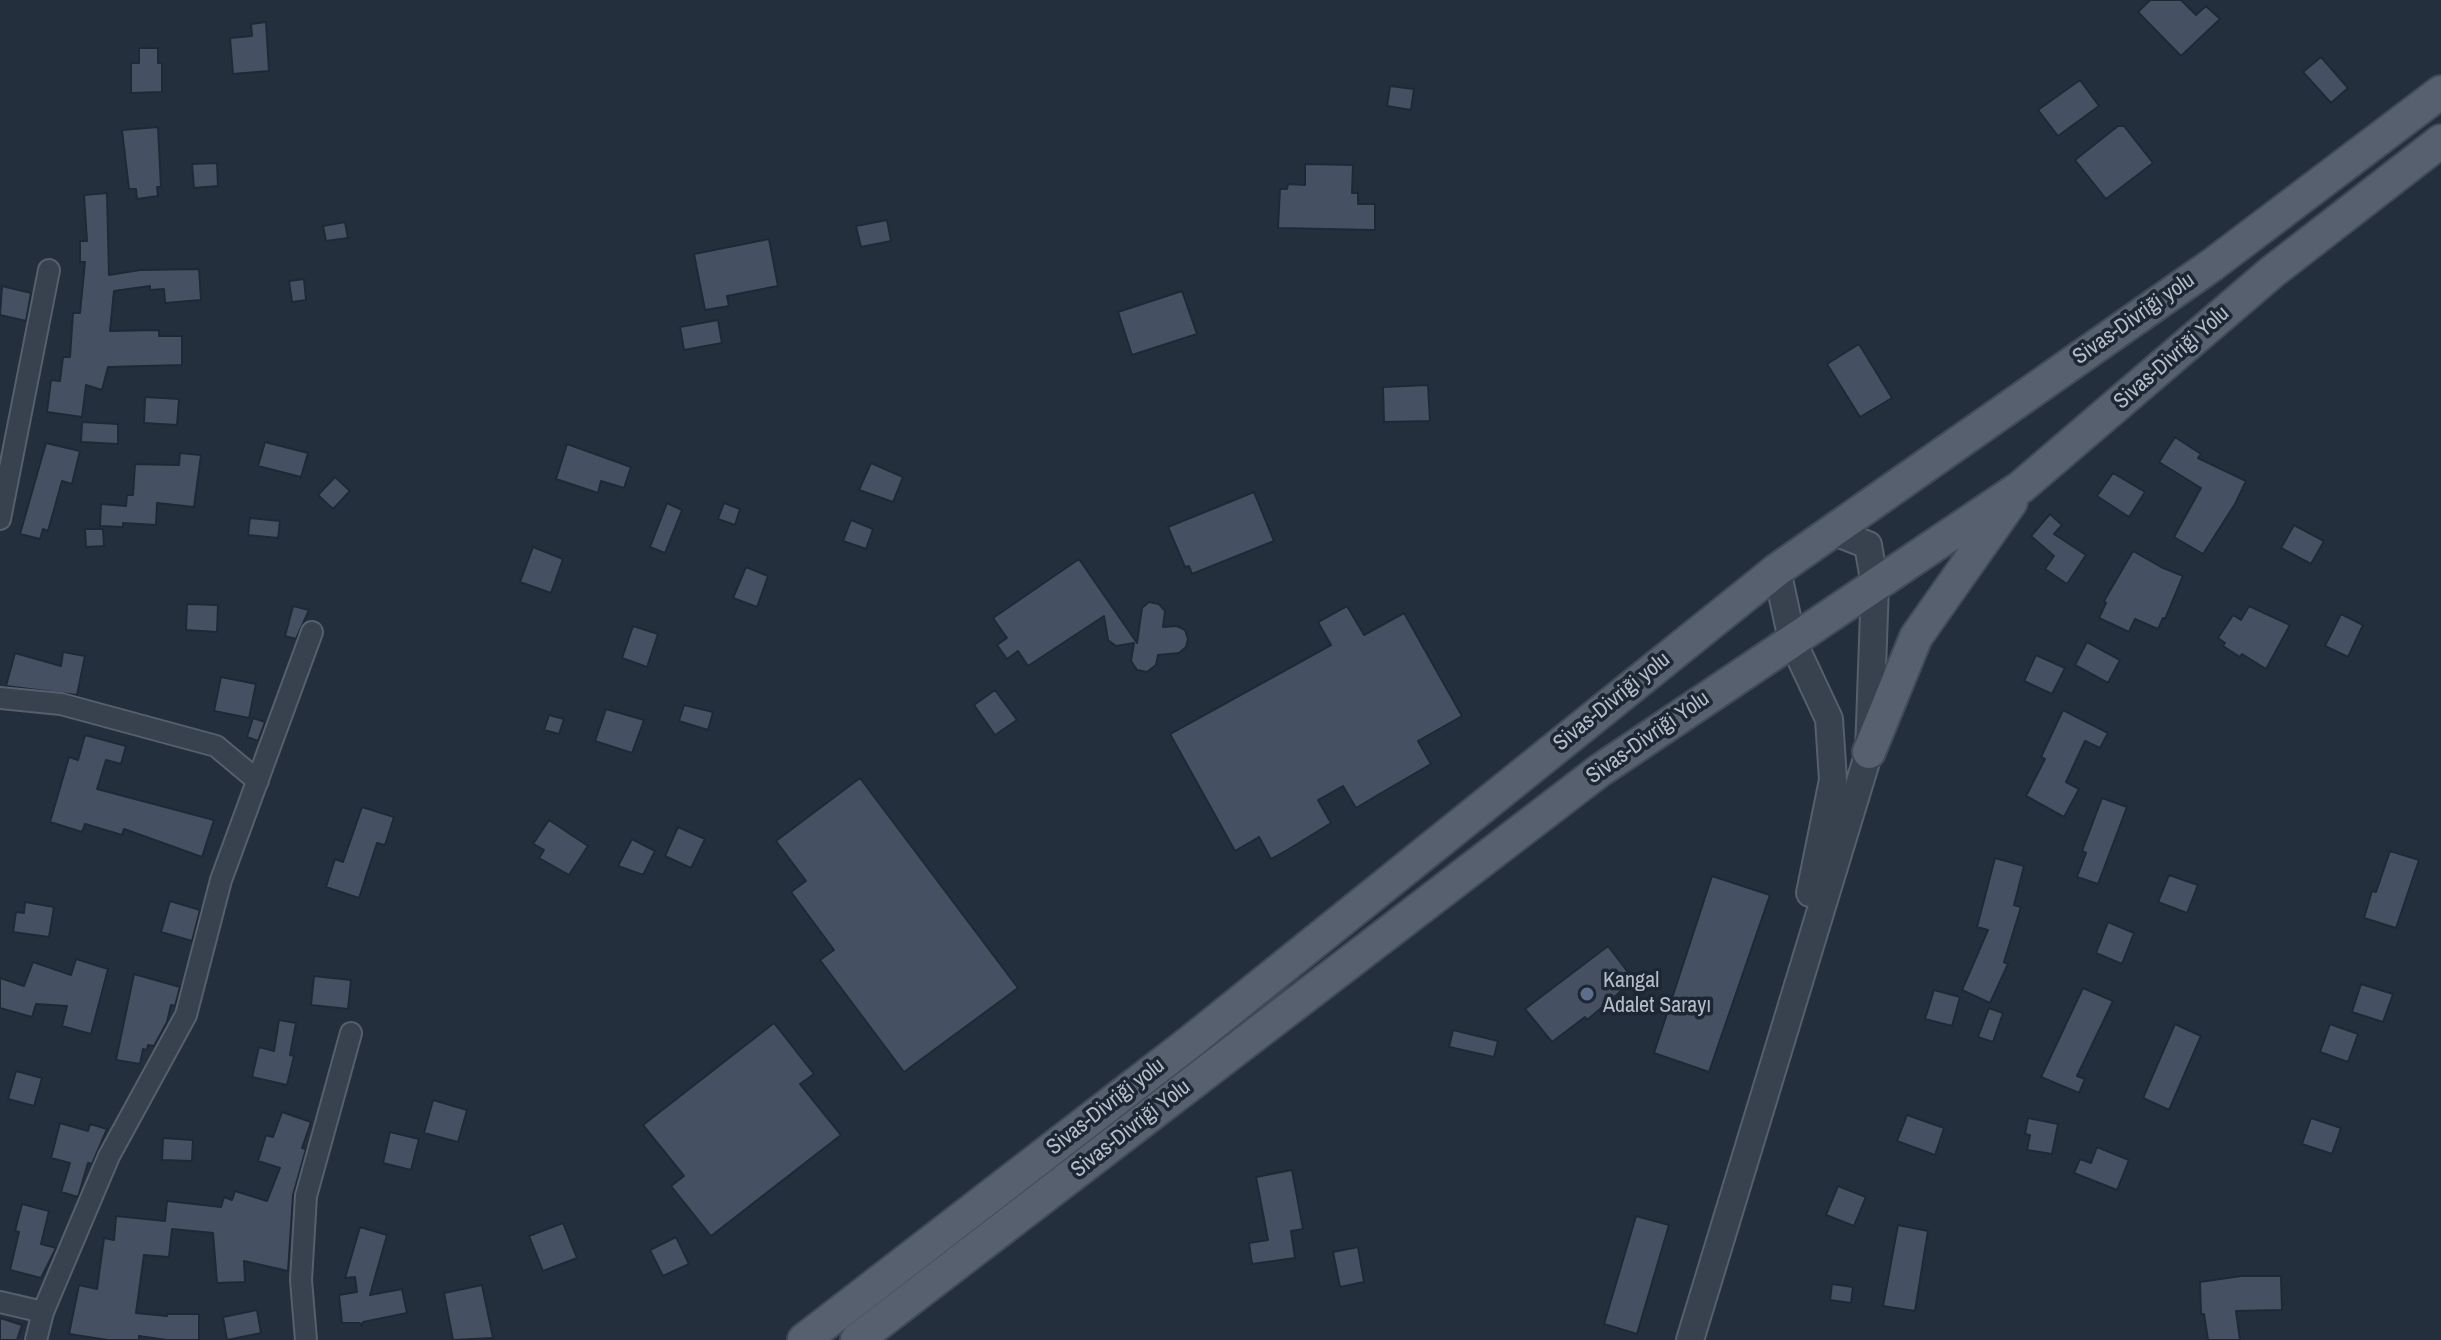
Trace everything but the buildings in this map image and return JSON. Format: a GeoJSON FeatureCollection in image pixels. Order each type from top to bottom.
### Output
{"type":"FeatureCollection","features":[{"type":"Feature","properties":{"kind":"main road","name":"Sivas-Divriği yolu"},"geometry":{"type":"LineString","coordinates":[[804,1340],[1189,1043],[1777,570],[2212,265],[2441,92]]}},
{"type":"Feature","properties":{"kind":"main road","name":"Sivas-Divriği Yolu"},"geometry":{"type":"LineString","coordinates":[[857,1340],[1599,771],[2021,487],[2272,272],[2441,141]]}},
{"type":"Feature","properties":{"kind":"main road"},"geometry":{"type":"LineString","coordinates":[[1869,752],[1916,637],[2021,487]]}},
{"type":"Feature","properties":{"kind":"street"},"geometry":{"type":"LineString","coordinates":[[0,519],[49,270]]}},
{"type":"Feature","properties":{"kind":"street"},"geometry":{"type":"LineString","coordinates":[[1690,1340],[1869,752],[1875,585],[1868,545],[1832,531]]}},
{"type":"Feature","properties":{"kind":"street"},"geometry":{"type":"LineString","coordinates":[[1773,1065],[1833,780],[1829,719],[1792,640],[1777,570]]}},
{"type":"Feature","properties":{"kind":"street"},"geometry":{"type":"LineString","coordinates":[[36,1340],[43,1312],[109,1156],[186,1015],[221,880],[312,632]]}},
{"type":"Feature","properties":{"kind":"street"},"geometry":{"type":"LineString","coordinates":[[0,698],[61,704],[216,746],[258,781]]}},
{"type":"Feature","properties":{"kind":"street"},"geometry":{"type":"LineString","coordinates":[[306,1340],[301,1280],[306,1196],[351,1033]]}},
{"type":"Feature","properties":{"kind":"street"},"geometry":{"type":"LineString","coordinates":[[0,1302],[43,1312]]}},
{"type":"Feature","properties":{"kind":"place","name":"Kangal Adalet Sarayı"},"geometry":{"type":"Point","coordinates":[1587,994]}}]}
